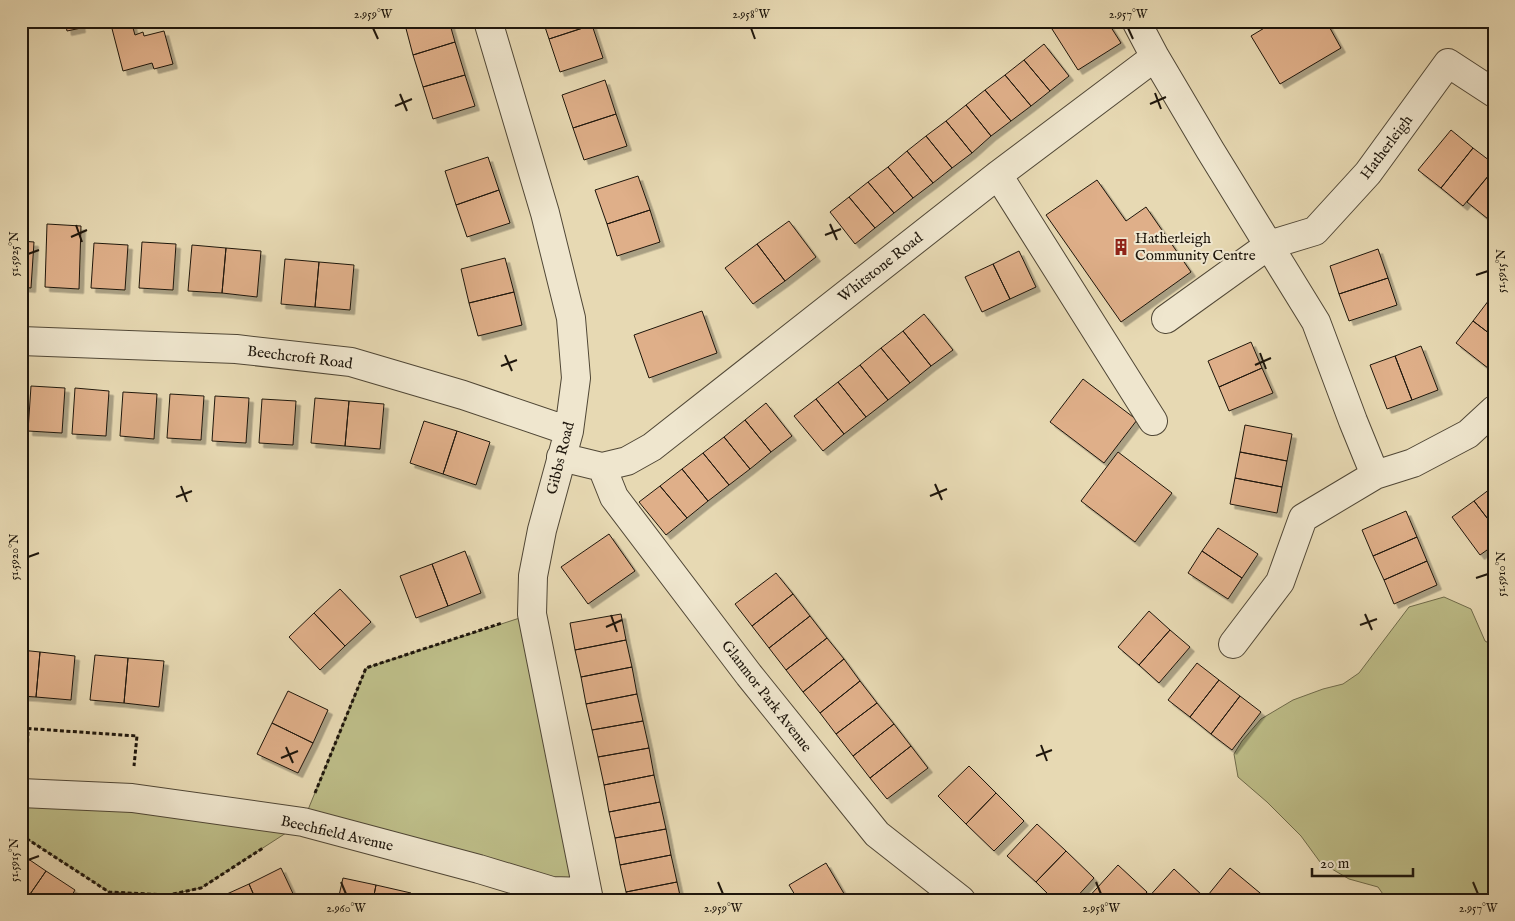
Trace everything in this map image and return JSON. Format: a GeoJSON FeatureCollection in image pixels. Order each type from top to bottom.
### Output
{"type":"FeatureCollection","features":[{"type":"Feature","properties":{"kind":"street","name":"Gibbs Road"},"geometry":{"type":"LineString","coordinates":[[488,21],[545,213],[571,318],[576,378],[569,431],[542,530],[533,576],[532,614],[588,896]]}},
{"type":"Feature","properties":{"kind":"street"},"geometry":{"type":"LineString","coordinates":[[1136,21],[1210,150],[1316,322],[1375,475]]}},
{"type":"Feature","properties":{"kind":"street","name":"Whitstone Road"},"geometry":{"type":"LineString","coordinates":[[561,457],[602,467],[627,461],[652,447],[998,175],[1155,56]]}},
{"type":"Feature","properties":{"kind":"street","name":"Hatherleigh"},"geometry":{"type":"LineString","coordinates":[[1269,245],[1315,231],[1368,173],[1448,63],[1494,93]]}},
{"type":"Feature","properties":{"kind":"street"},"geometry":{"type":"LineString","coordinates":[[998,175],[1153,422]]}},
{"type":"Feature","properties":{"kind":"street"},"geometry":{"type":"LineString","coordinates":[[1166,319],[1269,245]]}},
{"type":"Feature","properties":{"kind":"street","name":"Beechcroft Road"},"geometry":{"type":"LineString","coordinates":[[21,341],[236,349],[351,362],[463,395],[569,431]]}},
{"type":"Feature","properties":{"kind":"street"},"geometry":{"type":"LineString","coordinates":[[1233,644],[1280,582],[1303,518],[1375,475],[1413,463],[1468,434],[1494,410]]}},
{"type":"Feature","properties":{"kind":"street","name":"Glanmor Park Avenue"},"geometry":{"type":"LineString","coordinates":[[602,467],[614,497],[748,675],[877,834],[961,900]]}},
{"type":"Feature","properties":{"kind":"street","name":"Beechfield Avenue"},"geometry":{"type":"LineString","coordinates":[[21,793],[132,798],[303,822],[479,869],[552,891],[588,896]]}},
{"type":"Feature","properties":{"kind":"path"},"geometry":{"type":"LineString","coordinates":[[303,822],[366,668],[532,614]]}},
{"type":"Feature","properties":{"kind":"path"},"geometry":{"type":"LineString","coordinates":[[21,728],[137,736],[132,798]]}},
{"type":"Feature","properties":{"kind":"path"},"geometry":{"type":"LineString","coordinates":[[21,835],[109,892],[168,895],[201,888],[264,847]]}},
{"type":"Feature","properties":{"kind":"green space"},"geometry":{"type":"Polygon","coordinates":[[[1444,597],[1471,609],[1485,641],[1494,646],[1494,900],[1387,900],[1378,887],[1349,879],[1320,862],[1301,836],[1267,802],[1238,777],[1234,754],[1242,741],[1261,719],[1293,700],[1343,684],[1359,673],[1409,607],[1444,597]]]}},
{"type":"Feature","properties":{"kind":"green space"},"geometry":{"type":"Polygon","coordinates":[[[532,614],[587,892],[303,822],[366,668],[532,614]]]}},
{"type":"Feature","properties":{"kind":"green space"},"geometry":{"type":"Polygon","coordinates":[[[21,793],[303,822],[201,888],[168,895],[109,892],[21,835],[21,793]]]}},
{"type":"Feature","properties":{"kind":"building"},"geometry":{"type":"Polygon","coordinates":[[[65,21],[80,21],[81,28],[67,31],[65,21]]]}},
{"type":"Feature","properties":{"kind":"building"},"geometry":{"type":"Polygon","coordinates":[[[110,21],[131,21],[135,35],[143,32],[144,36],[164,31],[173,64],[154,69],[152,63],[123,71],[110,21]]]}},
{"type":"Feature","properties":{"kind":"building"},"geometry":{"type":"Polygon","coordinates":[[[404,21],[449,21],[455,42],[413,55],[404,21]]]}},
{"type":"Feature","properties":{"kind":"building"},"geometry":{"type":"Polygon","coordinates":[[[543,21],[591,21],[592,25],[549,39],[543,21]]]}},
{"type":"Feature","properties":{"kind":"building"},"geometry":{"type":"Polygon","coordinates":[[[1064,21],[1107,21],[1121,43],[1078,70],[1052,29],[1064,21]]]}},
{"type":"Feature","properties":{"kind":"building"},"geometry":{"type":"Polygon","coordinates":[[[1276,21],[1326,21],[1341,48],[1280,84],[1251,36],[1276,21]]]}},
{"type":"Feature","properties":{"kind":"building"},"geometry":{"type":"Polygon","coordinates":[[[592,25],[603,58],[560,72],[549,39],[592,25]]]}},
{"type":"Feature","properties":{"kind":"building"},"geometry":{"type":"Polygon","coordinates":[[[455,42],[465,75],[423,87],[413,55],[455,42]]]}},
{"type":"Feature","properties":{"kind":"building"},"geometry":{"type":"Polygon","coordinates":[[[1044,44],[1069,76],[1050,91],[1024,60],[1044,44]]]}},
{"type":"Feature","properties":{"kind":"building"},"geometry":{"type":"Polygon","coordinates":[[[1024,60],[1050,91],[1031,106],[1005,75],[1024,60]]]}},
{"type":"Feature","properties":{"kind":"building"},"geometry":{"type":"Polygon","coordinates":[[[465,75],[475,106],[433,119],[423,87],[465,75]]]}},
{"type":"Feature","properties":{"kind":"building"},"geometry":{"type":"Polygon","coordinates":[[[1005,75],[1031,106],[1011,121],[985,90],[1005,75]]]}},
{"type":"Feature","properties":{"kind":"building"},"geometry":{"type":"Polygon","coordinates":[[[605,80],[616,114],[573,128],[562,95],[605,80]]]}},
{"type":"Feature","properties":{"kind":"building"},"geometry":{"type":"Polygon","coordinates":[[[985,90],[1011,121],[991,136],[966,105],[985,90]]]}},
{"type":"Feature","properties":{"kind":"building"},"geometry":{"type":"Polygon","coordinates":[[[966,105],[991,136],[972,153],[946,121],[966,105]]]}},
{"type":"Feature","properties":{"kind":"building"},"geometry":{"type":"Polygon","coordinates":[[[616,114],[627,146],[584,160],[573,128],[616,114]]]}},
{"type":"Feature","properties":{"kind":"building"},"geometry":{"type":"Polygon","coordinates":[[[946,121],[972,153],[952,168],[926,136],[946,121]]]}},
{"type":"Feature","properties":{"kind":"building"},"geometry":{"type":"Polygon","coordinates":[[[1451,130],[1473,148],[1441,188],[1418,170],[1451,130]]]}},
{"type":"Feature","properties":{"kind":"building"},"geometry":{"type":"Polygon","coordinates":[[[926,136],[952,168],[933,183],[907,151],[926,136]]]}},
{"type":"Feature","properties":{"kind":"building"},"geometry":{"type":"Polygon","coordinates":[[[1473,148],[1494,164],[1494,169],[1463,206],[1441,188],[1473,148]]]}},
{"type":"Feature","properties":{"kind":"building"},"geometry":{"type":"Polygon","coordinates":[[[907,151],[933,183],[913,198],[888,167],[907,151]]]}},
{"type":"Feature","properties":{"kind":"building"},"geometry":{"type":"Polygon","coordinates":[[[488,157],[499,190],[456,205],[445,171],[488,157]]]}},
{"type":"Feature","properties":{"kind":"building"},"geometry":{"type":"Polygon","coordinates":[[[888,167],[913,198],[894,213],[868,182],[888,167]]]}},
{"type":"Feature","properties":{"kind":"building"},"geometry":{"type":"Polygon","coordinates":[[[1494,169],[1494,213],[1488,219],[1467,202],[1494,169]]]}},
{"type":"Feature","properties":{"kind":"building"},"geometry":{"type":"Polygon","coordinates":[[[638,176],[650,210],[607,224],[595,190],[638,176]]]}},
{"type":"Feature","properties":{"kind":"building","name":"Hatherleigh Community Centre"},"geometry":{"type":"Polygon","coordinates":[[[1097,180],[1126,221],[1146,207],[1191,272],[1121,322],[1046,215],[1097,180]]]}},
{"type":"Feature","properties":{"kind":"building"},"geometry":{"type":"Polygon","coordinates":[[[868,182],[894,213],[875,228],[849,197],[868,182]]]}},
{"type":"Feature","properties":{"kind":"building"},"geometry":{"type":"Polygon","coordinates":[[[499,190],[510,223],[467,237],[456,205],[499,190]]]}},
{"type":"Feature","properties":{"kind":"building"},"geometry":{"type":"Polygon","coordinates":[[[849,197],[875,228],[855,244],[830,212],[849,197]]]}},
{"type":"Feature","properties":{"kind":"building"},"geometry":{"type":"Polygon","coordinates":[[[650,210],[660,242],[617,256],[607,224],[650,210]]]}},
{"type":"Feature","properties":{"kind":"building"},"geometry":{"type":"Polygon","coordinates":[[[789,221],[816,257],[785,281],[757,244],[789,221]]]}},
{"type":"Feature","properties":{"kind":"building"},"geometry":{"type":"Polygon","coordinates":[[[47,224],[81,226],[79,289],[45,287],[47,224]]]}},
{"type":"Feature","properties":{"kind":"building"},"geometry":{"type":"Polygon","coordinates":[[[21,241],[34,242],[31,288],[21,287],[21,241]]]}},
{"type":"Feature","properties":{"kind":"building"},"geometry":{"type":"Polygon","coordinates":[[[142,242],[176,244],[173,290],[139,288],[142,242]]]}},
{"type":"Feature","properties":{"kind":"building"},"geometry":{"type":"Polygon","coordinates":[[[94,243],[128,245],[125,290],[91,288],[94,243]]]}},
{"type":"Feature","properties":{"kind":"building"},"geometry":{"type":"Polygon","coordinates":[[[757,244],[785,281],[753,304],[725,268],[757,244]]]}},
{"type":"Feature","properties":{"kind":"building"},"geometry":{"type":"Polygon","coordinates":[[[192,245],[226,248],[222,293],[188,291],[192,245]]]}},
{"type":"Feature","properties":{"kind":"building"},"geometry":{"type":"Polygon","coordinates":[[[226,248],[261,251],[257,297],[222,293],[226,248]]]}},
{"type":"Feature","properties":{"kind":"building"},"geometry":{"type":"Polygon","coordinates":[[[1378,249],[1388,278],[1339,294],[1330,266],[1378,249]]]}},
{"type":"Feature","properties":{"kind":"building"},"geometry":{"type":"Polygon","coordinates":[[[1019,251],[1036,287],[1010,299],[993,264],[1019,251]]]}},
{"type":"Feature","properties":{"kind":"building"},"geometry":{"type":"Polygon","coordinates":[[[505,258],[514,292],[469,303],[461,269],[505,258]]]}},
{"type":"Feature","properties":{"kind":"building"},"geometry":{"type":"Polygon","coordinates":[[[285,259],[319,262],[315,307],[281,304],[285,259]]]}},
{"type":"Feature","properties":{"kind":"building"},"geometry":{"type":"Polygon","coordinates":[[[319,262],[354,265],[350,310],[315,307],[319,262]]]}},
{"type":"Feature","properties":{"kind":"building"},"geometry":{"type":"Polygon","coordinates":[[[993,264],[1010,299],[982,312],[965,277],[993,264]]]}},
{"type":"Feature","properties":{"kind":"building"},"geometry":{"type":"Polygon","coordinates":[[[1388,278],[1397,305],[1349,321],[1339,294],[1388,278]]]}},
{"type":"Feature","properties":{"kind":"building"},"geometry":{"type":"Polygon","coordinates":[[[514,292],[522,325],[478,336],[469,303],[514,292]]]}},
{"type":"Feature","properties":{"kind":"building"},"geometry":{"type":"Polygon","coordinates":[[[1489,300],[1494,303],[1494,337],[1473,321],[1489,300]]]}},
{"type":"Feature","properties":{"kind":"building"},"geometry":{"type":"Polygon","coordinates":[[[702,311],[717,353],[649,378],[634,335],[702,311]]]}},
{"type":"Feature","properties":{"kind":"building"},"geometry":{"type":"Polygon","coordinates":[[[924,314],[953,350],[931,366],[903,331],[924,314]]]}},
{"type":"Feature","properties":{"kind":"building"},"geometry":{"type":"Polygon","coordinates":[[[1473,321],[1494,337],[1493,372],[1456,343],[1473,321]]]}},
{"type":"Feature","properties":{"kind":"building"},"geometry":{"type":"Polygon","coordinates":[[[903,331],[931,366],[910,383],[881,348],[903,331]]]}},
{"type":"Feature","properties":{"kind":"building"},"geometry":{"type":"Polygon","coordinates":[[[1251,342],[1262,368],[1219,387],[1208,361],[1251,342]]]}},
{"type":"Feature","properties":{"kind":"building"},"geometry":{"type":"Polygon","coordinates":[[[1421,346],[1438,390],[1412,400],[1395,356],[1421,346]]]}},
{"type":"Feature","properties":{"kind":"building"},"geometry":{"type":"Polygon","coordinates":[[[881,348],[910,383],[888,400],[860,365],[881,348]]]}},
{"type":"Feature","properties":{"kind":"building"},"geometry":{"type":"Polygon","coordinates":[[[1395,356],[1412,400],[1387,409],[1370,365],[1395,356]]]}},
{"type":"Feature","properties":{"kind":"building"},"geometry":{"type":"Polygon","coordinates":[[[860,365],[888,400],[866,417],[838,382],[860,365]]]}},
{"type":"Feature","properties":{"kind":"building"},"geometry":{"type":"Polygon","coordinates":[[[1262,368],[1273,393],[1229,411],[1219,387],[1262,368]]]}},
{"type":"Feature","properties":{"kind":"building"},"geometry":{"type":"Polygon","coordinates":[[[1083,379],[1137,420],[1104,463],[1050,422],[1083,379]]]}},
{"type":"Feature","properties":{"kind":"building"},"geometry":{"type":"Polygon","coordinates":[[[838,382],[866,417],[844,434],[816,399],[838,382]]]}},
{"type":"Feature","properties":{"kind":"building"},"geometry":{"type":"Polygon","coordinates":[[[31,386],[65,388],[62,433],[28,431],[31,386]]]}},
{"type":"Feature","properties":{"kind":"building"},"geometry":{"type":"Polygon","coordinates":[[[75,388],[109,391],[106,436],[72,434],[75,388]]]}},
{"type":"Feature","properties":{"kind":"building"},"geometry":{"type":"Polygon","coordinates":[[[123,392],[157,394],[154,439],[120,436],[123,392]]]}},
{"type":"Feature","properties":{"kind":"building"},"geometry":{"type":"Polygon","coordinates":[[[170,394],[204,396],[201,440],[167,438],[170,394]]]}},
{"type":"Feature","properties":{"kind":"building"},"geometry":{"type":"Polygon","coordinates":[[[215,396],[249,398],[246,443],[212,441],[215,396]]]}},
{"type":"Feature","properties":{"kind":"building"},"geometry":{"type":"Polygon","coordinates":[[[315,398],[349,401],[345,446],[311,443],[315,398]]]}},
{"type":"Feature","properties":{"kind":"building"},"geometry":{"type":"Polygon","coordinates":[[[262,399],[296,401],[293,445],[259,443],[262,399]]]}},
{"type":"Feature","properties":{"kind":"building"},"geometry":{"type":"Polygon","coordinates":[[[816,399],[844,434],[823,451],[794,416],[816,399]]]}},
{"type":"Feature","properties":{"kind":"building"},"geometry":{"type":"Polygon","coordinates":[[[349,401],[384,404],[380,449],[345,446],[349,401]]]}},
{"type":"Feature","properties":{"kind":"building"},"geometry":{"type":"Polygon","coordinates":[[[766,403],[792,436],[771,452],[745,420],[766,403]]]}},
{"type":"Feature","properties":{"kind":"building"},"geometry":{"type":"Polygon","coordinates":[[[745,420],[771,452],[750,469],[724,437],[745,420]]]}},
{"type":"Feature","properties":{"kind":"building"},"geometry":{"type":"Polygon","coordinates":[[[424,421],[457,431],[443,474],[410,463],[424,421]]]}},
{"type":"Feature","properties":{"kind":"building"},"geometry":{"type":"Polygon","coordinates":[[[1245,425],[1292,434],[1287,461],[1240,452],[1245,425]]]}},
{"type":"Feature","properties":{"kind":"building"},"geometry":{"type":"Polygon","coordinates":[[[457,431],[490,442],[476,485],[443,474],[457,431]]]}},
{"type":"Feature","properties":{"kind":"building"},"geometry":{"type":"Polygon","coordinates":[[[724,437],[750,469],[729,485],[703,453],[724,437]]]}},
{"type":"Feature","properties":{"kind":"building"},"geometry":{"type":"Polygon","coordinates":[[[1118,452],[1172,493],[1135,542],[1081,501],[1118,452]]]}},
{"type":"Feature","properties":{"kind":"building"},"geometry":{"type":"Polygon","coordinates":[[[1240,452],[1287,461],[1282,487],[1235,478],[1240,452]]]}},
{"type":"Feature","properties":{"kind":"building"},"geometry":{"type":"Polygon","coordinates":[[[703,453],[729,485],[708,501],[682,469],[703,453]]]}},
{"type":"Feature","properties":{"kind":"building"},"geometry":{"type":"Polygon","coordinates":[[[682,469],[708,501],[687,518],[660,486],[682,469]]]}},
{"type":"Feature","properties":{"kind":"building"},"geometry":{"type":"Polygon","coordinates":[[[1235,478],[1282,487],[1277,513],[1230,504],[1235,478]]]}},
{"type":"Feature","properties":{"kind":"building"},"geometry":{"type":"Polygon","coordinates":[[[660,486],[687,518],[666,535],[639,502],[660,486]]]}},
{"type":"Feature","properties":{"kind":"building"},"geometry":{"type":"Polygon","coordinates":[[[1494,486],[1494,527],[1474,501],[1494,486]]]}},
{"type":"Feature","properties":{"kind":"building"},"geometry":{"type":"Polygon","coordinates":[[[1474,501],[1494,527],[1494,545],[1480,555],[1452,517],[1474,501]]]}},
{"type":"Feature","properties":{"kind":"building"},"geometry":{"type":"Polygon","coordinates":[[[1406,511],[1417,537],[1373,556],[1362,530],[1406,511]]]}},
{"type":"Feature","properties":{"kind":"building"},"geometry":{"type":"Polygon","coordinates":[[[1218,528],[1258,554],[1242,578],[1202,551],[1218,528]]]}},
{"type":"Feature","properties":{"kind":"building"},"geometry":{"type":"Polygon","coordinates":[[[609,534],[635,571],[588,604],[561,567],[609,534]]]}},
{"type":"Feature","properties":{"kind":"building"},"geometry":{"type":"Polygon","coordinates":[[[1417,537],[1427,561],[1384,580],[1373,556],[1417,537]]]}},
{"type":"Feature","properties":{"kind":"building"},"geometry":{"type":"Polygon","coordinates":[[[465,551],[481,593],[448,606],[432,564],[465,551]]]}},
{"type":"Feature","properties":{"kind":"building"},"geometry":{"type":"Polygon","coordinates":[[[1202,551],[1242,578],[1228,599],[1188,573],[1202,551]]]}},
{"type":"Feature","properties":{"kind":"building"},"geometry":{"type":"Polygon","coordinates":[[[1427,561],[1437,585],[1394,604],[1384,580],[1427,561]]]}},
{"type":"Feature","properties":{"kind":"building"},"geometry":{"type":"Polygon","coordinates":[[[432,564],[448,606],[416,618],[400,576],[432,564]]]}},
{"type":"Feature","properties":{"kind":"building"},"geometry":{"type":"Polygon","coordinates":[[[776,573],[793,594],[752,626],[735,604],[776,573]]]}},
{"type":"Feature","properties":{"kind":"building"},"geometry":{"type":"Polygon","coordinates":[[[340,589],[371,622],[345,646],[314,613],[340,589]]]}},
{"type":"Feature","properties":{"kind":"building"},"geometry":{"type":"Polygon","coordinates":[[[793,594],[810,616],[769,648],[752,626],[793,594]]]}},
{"type":"Feature","properties":{"kind":"building"},"geometry":{"type":"Polygon","coordinates":[[[1149,611],[1170,630],[1139,665],[1118,647],[1149,611]]]}},
{"type":"Feature","properties":{"kind":"building"},"geometry":{"type":"Polygon","coordinates":[[[314,613],[345,646],[320,670],[289,637],[314,613]]]}},
{"type":"Feature","properties":{"kind":"building"},"geometry":{"type":"Polygon","coordinates":[[[621,614],[626,640],[575,650],[570,623],[621,614]]]}},
{"type":"Feature","properties":{"kind":"building"},"geometry":{"type":"Polygon","coordinates":[[[810,616],[827,638],[786,670],[769,648],[810,616]]]}},
{"type":"Feature","properties":{"kind":"building"},"geometry":{"type":"Polygon","coordinates":[[[1170,630],[1190,647],[1159,683],[1139,665],[1170,630]]]}},
{"type":"Feature","properties":{"kind":"building"},"geometry":{"type":"Polygon","coordinates":[[[827,638],[844,659],[803,692],[786,670],[827,638]]]}},
{"type":"Feature","properties":{"kind":"building"},"geometry":{"type":"Polygon","coordinates":[[[626,640],[632,667],[581,677],[575,650],[626,640]]]}},
{"type":"Feature","properties":{"kind":"building"},"geometry":{"type":"Polygon","coordinates":[[[21,650],[40,652],[36,697],[21,696],[21,650]]]}},
{"type":"Feature","properties":{"kind":"building"},"geometry":{"type":"Polygon","coordinates":[[[40,652],[75,656],[71,700],[36,697],[40,652]]]}},
{"type":"Feature","properties":{"kind":"building"},"geometry":{"type":"Polygon","coordinates":[[[95,655],[128,658],[124,703],[90,700],[95,655]]]}},
{"type":"Feature","properties":{"kind":"building"},"geometry":{"type":"Polygon","coordinates":[[[128,658],[164,661],[159,707],[124,703],[128,658]]]}},
{"type":"Feature","properties":{"kind":"building"},"geometry":{"type":"Polygon","coordinates":[[[844,659],[860,681],[820,713],[803,692],[844,659]]]}},
{"type":"Feature","properties":{"kind":"building"},"geometry":{"type":"Polygon","coordinates":[[[1197,663],[1219,680],[1190,717],[1168,700],[1197,663]]]}},
{"type":"Feature","properties":{"kind":"building"},"geometry":{"type":"Polygon","coordinates":[[[632,667],[637,694],[586,704],[581,677],[632,667]]]}},
{"type":"Feature","properties":{"kind":"building"},"geometry":{"type":"Polygon","coordinates":[[[1219,680],[1240,696],[1211,734],[1190,717],[1219,680]]]}},
{"type":"Feature","properties":{"kind":"building"},"geometry":{"type":"Polygon","coordinates":[[[860,681],[877,703],[836,734],[820,713],[860,681]]]}},
{"type":"Feature","properties":{"kind":"building"},"geometry":{"type":"Polygon","coordinates":[[[288,691],[328,710],[313,743],[272,723],[288,691]]]}},
{"type":"Feature","properties":{"kind":"building"},"geometry":{"type":"Polygon","coordinates":[[[637,694],[643,721],[592,730],[586,704],[637,694]]]}},
{"type":"Feature","properties":{"kind":"building"},"geometry":{"type":"Polygon","coordinates":[[[1240,696],[1261,712],[1232,750],[1211,734],[1240,696]]]}},
{"type":"Feature","properties":{"kind":"building"},"geometry":{"type":"Polygon","coordinates":[[[877,703],[894,724],[853,756],[836,734],[877,703]]]}},
{"type":"Feature","properties":{"kind":"building"},"geometry":{"type":"Polygon","coordinates":[[[643,721],[649,748],[598,757],[592,730],[643,721]]]}},
{"type":"Feature","properties":{"kind":"building"},"geometry":{"type":"Polygon","coordinates":[[[272,723],[313,743],[298,773],[257,754],[272,723]]]}},
{"type":"Feature","properties":{"kind":"building"},"geometry":{"type":"Polygon","coordinates":[[[894,724],[911,746],[870,778],[853,756],[894,724]]]}},
{"type":"Feature","properties":{"kind":"building"},"geometry":{"type":"Polygon","coordinates":[[[911,746],[928,768],[887,799],[870,778],[911,746]]]}},
{"type":"Feature","properties":{"kind":"building"},"geometry":{"type":"Polygon","coordinates":[[[649,748],[654,775],[604,785],[598,757],[649,748]]]}},
{"type":"Feature","properties":{"kind":"building"},"geometry":{"type":"Polygon","coordinates":[[[969,766],[996,793],[966,824],[938,796],[969,766]]]}},
{"type":"Feature","properties":{"kind":"building"},"geometry":{"type":"Polygon","coordinates":[[[654,775],[660,802],[609,812],[604,785],[654,775]]]}},
{"type":"Feature","properties":{"kind":"building"},"geometry":{"type":"Polygon","coordinates":[[[996,793],[1024,821],[994,851],[966,824],[996,793]]]}},
{"type":"Feature","properties":{"kind":"building"},"geometry":{"type":"Polygon","coordinates":[[[660,802],[666,829],[615,838],[609,812],[660,802]]]}},
{"type":"Feature","properties":{"kind":"building"},"geometry":{"type":"Polygon","coordinates":[[[1037,824],[1066,851],[1036,882],[1007,856],[1037,824]]]}},
{"type":"Feature","properties":{"kind":"building"},"geometry":{"type":"Polygon","coordinates":[[[666,829],[671,855],[620,865],[615,838],[666,829]]]}},
{"type":"Feature","properties":{"kind":"building"},"geometry":{"type":"Polygon","coordinates":[[[1066,851],[1094,878],[1074,900],[1054,900],[1036,882],[1066,851]]]}},
{"type":"Feature","properties":{"kind":"building"},"geometry":{"type":"Polygon","coordinates":[[[21,854],[46,871],[26,900],[21,900],[21,854]]]}},
{"type":"Feature","properties":{"kind":"building"},"geometry":{"type":"Polygon","coordinates":[[[671,855],[677,882],[626,892],[620,865],[671,855]]]}},
{"type":"Feature","properties":{"kind":"building"},"geometry":{"type":"Polygon","coordinates":[[[826,863],[846,897],[842,900],[798,900],[789,885],[826,863]]]}},
{"type":"Feature","properties":{"kind":"building"},"geometry":{"type":"Polygon","coordinates":[[[1118,865],[1147,892],[1139,900],[1086,900],[1118,865]]]}},
{"type":"Feature","properties":{"kind":"building"},"geometry":{"type":"Polygon","coordinates":[[[281,868],[296,900],[256,900],[249,884],[281,868]]]}},
{"type":"Feature","properties":{"kind":"building"},"geometry":{"type":"Polygon","coordinates":[[[1230,868],[1260,893],[1254,900],[1204,900],[1230,868]]]}},
{"type":"Feature","properties":{"kind":"building"},"geometry":{"type":"Polygon","coordinates":[[[1174,869],[1203,896],[1199,900],[1146,900],[1174,869]]]}},
{"type":"Feature","properties":{"kind":"building"},"geometry":{"type":"Polygon","coordinates":[[[46,871],[75,890],[69,900],[26,900],[46,871]]]}},
{"type":"Feature","properties":{"kind":"building"},"geometry":{"type":"Polygon","coordinates":[[[343,878],[376,885],[373,900],[338,900],[343,878]]]}},
{"type":"Feature","properties":{"kind":"building"},"geometry":{"type":"Polygon","coordinates":[[[677,882],[681,900],[628,900],[626,892],[677,882]]]}},
{"type":"Feature","properties":{"kind":"building"},"geometry":{"type":"Polygon","coordinates":[[[249,884],[256,900],[218,900],[218,898],[249,884]]]}},
{"type":"Feature","properties":{"kind":"building"},"geometry":{"type":"Polygon","coordinates":[[[376,885],[411,893],[409,900],[373,900],[376,885]]]}},
{"type":"Feature","properties":{"kind":"building"},"geometry":{"type":"Polygon","coordinates":[[[1260,893],[1269,900],[1254,900],[1260,893]]]}},
{"type":"Feature","properties":{"kind":"place","name":"Hatherleigh Community Centre"},"geometry":{"type":"Point","coordinates":[1121,247]}}]}
